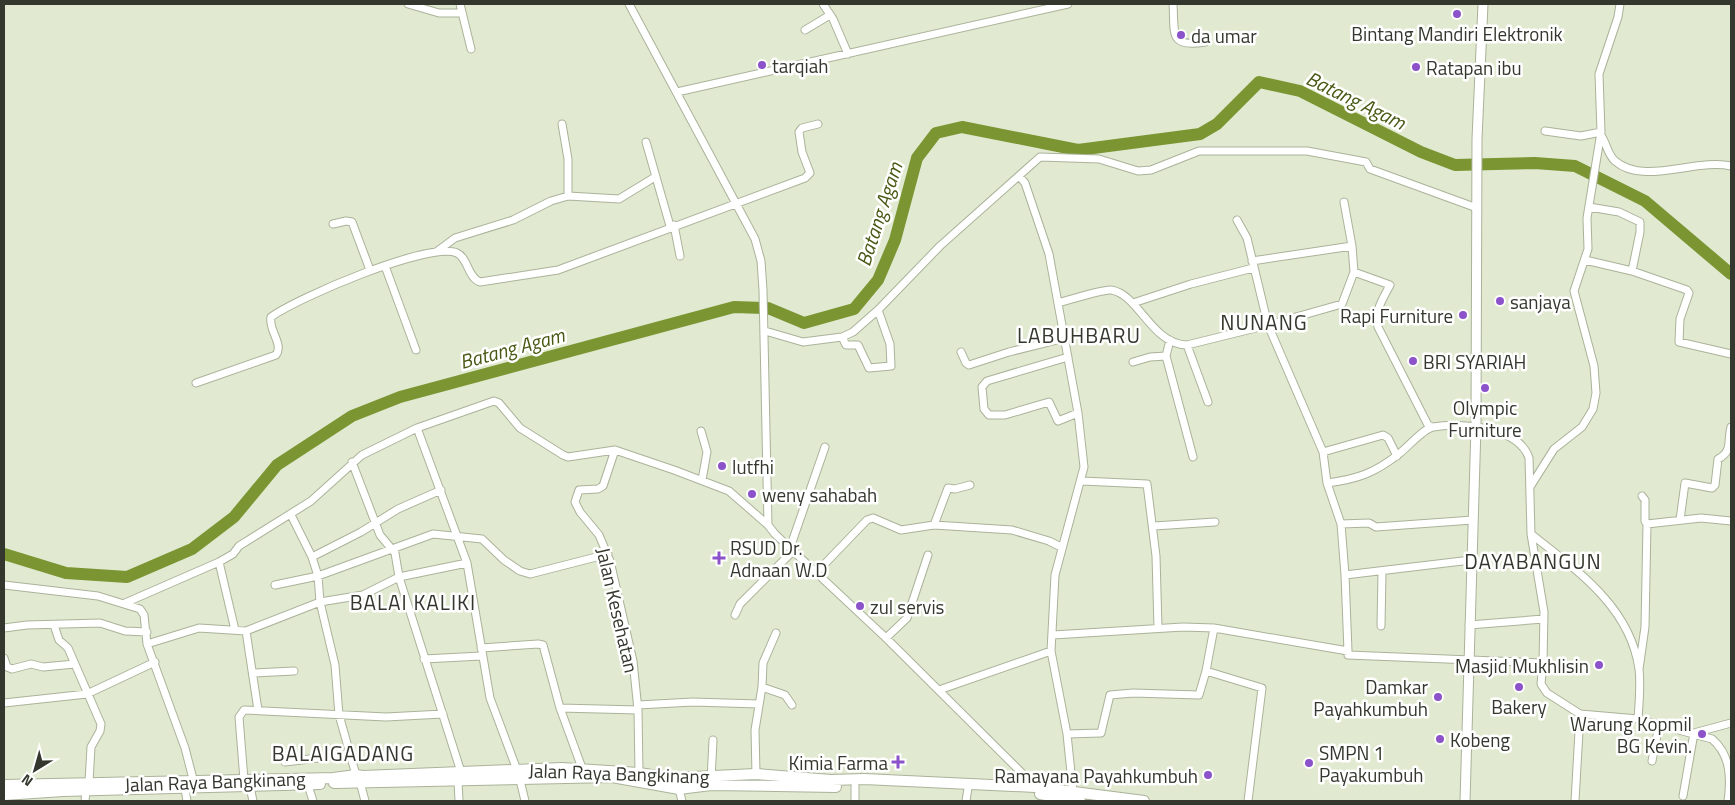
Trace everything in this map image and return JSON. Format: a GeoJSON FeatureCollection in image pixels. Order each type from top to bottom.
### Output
{"type":"FeatureCollection","features":[{"type":"Feature","properties":{"kind":"highway","name":"Jalan Raya Bangkinang"},"geometry":{"type":"LineString","coordinates":[[562,773],[582,768],[711,781],[831,784],[864,780],[1074,792],[1142,801]]}},
{"type":"Feature","properties":{"kind":"highway","name":"Jalan Raya Bangkinang"},"geometry":{"type":"LineString","coordinates":[[4,795],[185,789],[336,780],[562,773],[612,778],[679,789],[711,781],[756,774],[855,786],[1039,790],[1080,801]]}},
{"type":"Feature","properties":{"kind":"highway","name":"Jalan Raya Bangkinang"},"geometry":{"type":"LineString","coordinates":[[4,785],[87,791],[102,784],[193,779],[247,784],[308,785],[336,780]]}},
{"type":"Feature","properties":{"kind":"main road"},"geometry":{"type":"LineString","coordinates":[[1464,801],[1476,426],[1477,140],[1482,4]]}},
{"type":"Feature","properties":{"kind":"street"},"geometry":{"type":"LineString","coordinates":[[408,4],[439,13],[462,13]]}},
{"type":"Feature","properties":{"kind":"street"},"geometry":{"type":"LineString","coordinates":[[460,4],[471,49]]}},
{"type":"Feature","properties":{"kind":"street"},"geometry":{"type":"LineString","coordinates":[[629,4],[755,239],[761,261],[765,329],[768,525]]}},
{"type":"Feature","properties":{"kind":"street"},"geometry":{"type":"LineString","coordinates":[[823,4],[830,14],[848,54]]}},
{"type":"Feature","properties":{"kind":"street"},"geometry":{"type":"LineString","coordinates":[[677,92],[1068,4]]}},
{"type":"Feature","properties":{"kind":"street"},"geometry":{"type":"LineString","coordinates":[[1173,4],[1176,36],[1179,41],[1187,45],[1205,42]]}},
{"type":"Feature","properties":{"kind":"street"},"geometry":{"type":"LineString","coordinates":[[1530,488],[1551,453],[1582,427],[1593,409],[1596,393],[1594,366],[1574,292],[1588,249],[1589,207],[1601,133],[1599,74],[1618,18],[1620,4]]}},
{"type":"Feature","properties":{"kind":"street"},"geometry":{"type":"LineString","coordinates":[[804,30],[830,14]]}},
{"type":"Feature","properties":{"kind":"street"},"geometry":{"type":"LineString","coordinates":[[562,124],[568,159],[568,196]]}},
{"type":"Feature","properties":{"kind":"street"},"geometry":{"type":"LineString","coordinates":[[196,382],[276,356],[278,348],[270,322],[271,317],[324,289],[370,270],[436,252],[458,253],[475,280],[483,282],[558,270],[672,226],[737,204],[809,175],[799,132],[802,128],[818,124]]}},
{"type":"Feature","properties":{"kind":"street"},"geometry":{"type":"LineString","coordinates":[[1545,131],[1581,136],[1601,133]]}},
{"type":"Feature","properties":{"kind":"street"},"geometry":{"type":"LineString","coordinates":[[1601,133],[1613,160],[1622,166],[1640,172],[1701,166],[1731,166]]}},
{"type":"Feature","properties":{"kind":"street"},"geometry":{"type":"LineString","coordinates":[[646,142],[680,256]]}},
{"type":"Feature","properties":{"kind":"street"},"geometry":{"type":"LineString","coordinates":[[765,329],[803,342],[843,340],[879,313],[940,246],[1021,179],[1040,156],[1099,159],[1138,171],[1151,170],[1199,152],[1307,151],[1366,162],[1370,169],[1477,208]]}},
{"type":"Feature","properties":{"kind":"street"},"geometry":{"type":"LineString","coordinates":[[436,252],[455,238],[513,220],[551,200],[568,196],[619,199],[656,177]]}},
{"type":"Feature","properties":{"kind":"street"},"geometry":{"type":"LineString","coordinates":[[1021,179],[1047,247],[1078,413],[1084,467],[1082,481],[1061,547],[1054,587],[1051,651],[1067,734],[1074,792]]}},
{"type":"Feature","properties":{"kind":"street"},"geometry":{"type":"LineString","coordinates":[[1058,303],[1111,290],[1128,298],[1143,318],[1178,345],[1187,345],[1268,325],[1342,304],[1354,272],[1352,246],[1344,202]]}},
{"type":"Feature","properties":{"kind":"street"},"geometry":{"type":"LineString","coordinates":[[1589,207],[1619,212],[1640,222],[1640,232],[1632,272]]}},
{"type":"Feature","properties":{"kind":"street"},"geometry":{"type":"LineString","coordinates":[[1237,220],[1246,238],[1268,325],[1322,452],[1327,483],[1341,524],[1348,655],[1543,662]]}},
{"type":"Feature","properties":{"kind":"street"},"geometry":{"type":"LineString","coordinates":[[333,224],[346,221],[352,222],[370,270]]}},
{"type":"Feature","properties":{"kind":"street"},"geometry":{"type":"LineString","coordinates":[[1133,303],[1252,265],[1352,246]]}},
{"type":"Feature","properties":{"kind":"street"},"geometry":{"type":"LineString","coordinates":[[1585,260],[1632,272],[1687,290],[1689,293],[1680,319],[1679,342],[1731,354]]}},
{"type":"Feature","properties":{"kind":"street"},"geometry":{"type":"LineString","coordinates":[[385,266],[416,350]]}},
{"type":"Feature","properties":{"kind":"street"},"geometry":{"type":"LineString","coordinates":[[1354,272],[1390,285],[1378,305],[1376,320],[1428,426],[1476,426],[1511,437],[1526,449],[1529,458],[1531,534],[1542,596],[1544,619],[1541,684],[1547,693],[1580,714],[1638,719],[1712,739],[1718,744],[1728,763],[1731,783],[1728,801]]}},
{"type":"Feature","properties":{"kind":"street"},"geometry":{"type":"LineString","coordinates":[[843,340],[847,346],[858,345],[869,368],[891,366],[890,344],[879,313]]}},
{"type":"Feature","properties":{"kind":"street"},"geometry":{"type":"LineString","coordinates":[[961,352],[966,363],[970,365],[1009,352],[1064,338]]}},
{"type":"Feature","properties":{"kind":"street"},"geometry":{"type":"LineString","coordinates":[[1170,340],[1166,356],[1193,457]]}},
{"type":"Feature","properties":{"kind":"street"},"geometry":{"type":"LineString","coordinates":[[1187,345],[1208,402]]}},
{"type":"Feature","properties":{"kind":"street"},"geometry":{"type":"LineString","coordinates":[[1133,362],[1150,357],[1166,356]]}},
{"type":"Feature","properties":{"kind":"street"},"geometry":{"type":"LineString","coordinates":[[1068,357],[984,383],[982,387],[984,410],[989,415],[1005,415],[1049,402],[1058,421],[1078,413]]}},
{"type":"Feature","properties":{"kind":"street"},"geometry":{"type":"LineString","coordinates":[[125,603],[233,554],[239,546],[292,518],[353,465],[417,428],[494,401],[501,405],[526,432],[563,455],[615,450],[729,491],[768,525],[815,574],[886,638],[1039,790]]}},
{"type":"Feature","properties":{"kind":"street"},"geometry":{"type":"LineString","coordinates":[[1327,483],[1356,479],[1371,473],[1397,456],[1432,427]]}},
{"type":"Feature","properties":{"kind":"street"},"geometry":{"type":"LineString","coordinates":[[1680,520],[1685,483],[1712,488],[1718,459],[1727,453],[1731,427]]}},
{"type":"Feature","properties":{"kind":"street"},"geometry":{"type":"LineString","coordinates":[[417,428],[459,537],[467,563],[490,701],[518,775],[524,801]]}},
{"type":"Feature","properties":{"kind":"street"},"geometry":{"type":"LineString","coordinates":[[701,431],[707,452],[702,480]]}},
{"type":"Feature","properties":{"kind":"street"},"geometry":{"type":"LineString","coordinates":[[1322,452],[1383,435],[1388,438],[1397,456]]}},
{"type":"Feature","properties":{"kind":"street"},"geometry":{"type":"LineString","coordinates":[[735,615],[740,604],[791,550],[825,447]]}},
{"type":"Feature","properties":{"kind":"street","name":"Jalan Kesehatan"},"geometry":{"type":"LineString","coordinates":[[615,450],[603,486],[598,489],[579,490],[575,502],[580,512],[599,535],[608,554],[633,661],[638,708],[639,773]]}},
{"type":"Feature","properties":{"kind":"street"},"geometry":{"type":"LineString","coordinates":[[353,465],[375,524],[382,537],[392,548],[424,659],[443,714],[459,777],[459,801]]}},
{"type":"Feature","properties":{"kind":"street"},"geometry":{"type":"LineString","coordinates":[[1082,481],[1148,484],[1154,526],[1158,628]]}},
{"type":"Feature","properties":{"kind":"street"},"geometry":{"type":"LineString","coordinates":[[934,525],[948,488],[955,489],[970,485]]}},
{"type":"Feature","properties":{"kind":"street"},"geometry":{"type":"LineString","coordinates":[[312,557],[375,524],[398,509],[441,490]]}},
{"type":"Feature","properties":{"kind":"street"},"geometry":{"type":"LineString","coordinates":[[1638,719],[1639,669],[1645,627],[1648,524],[1645,521],[1645,500],[1642,496]]}},
{"type":"Feature","properties":{"kind":"street"},"geometry":{"type":"LineString","coordinates":[[292,518],[312,557],[318,576],[320,602],[335,665],[339,715],[351,754],[364,779],[365,801]]}},
{"type":"Feature","properties":{"kind":"street"},"geometry":{"type":"LineString","coordinates":[[815,574],[862,525],[872,518],[901,530],[934,525],[1012,530],[1049,541],[1061,547]]}},
{"type":"Feature","properties":{"kind":"street"},"geometry":{"type":"LineString","coordinates":[[1648,524],[1702,518],[1731,521]]}},
{"type":"Feature","properties":{"kind":"street"},"geometry":{"type":"LineString","coordinates":[[1341,524],[1369,523],[1376,527],[1473,520]]}},
{"type":"Feature","properties":{"kind":"street"},"geometry":{"type":"LineString","coordinates":[[1154,526],[1215,522]]}},
{"type":"Feature","properties":{"kind":"street"},"geometry":{"type":"LineString","coordinates":[[275,584],[318,576],[433,534],[482,539],[504,560],[520,571],[530,574],[608,554]]}},
{"type":"Feature","properties":{"kind":"street"},"geometry":{"type":"LineString","coordinates":[[1531,534],[1601,592],[1612,606],[1631,640],[1639,669]]}},
{"type":"Feature","properties":{"kind":"street"},"geometry":{"type":"LineString","coordinates":[[886,638],[907,618],[928,555]]}},
{"type":"Feature","properties":{"kind":"street"},"geometry":{"type":"LineString","coordinates":[[1345,575],[1471,560]]}},
{"type":"Feature","properties":{"kind":"street"},"geometry":{"type":"LineString","coordinates":[[221,561],[235,630]]}},
{"type":"Feature","properties":{"kind":"street"},"geometry":{"type":"LineString","coordinates":[[147,644],[198,628],[246,631],[320,602],[363,595],[399,577],[467,563]]}},
{"type":"Feature","properties":{"kind":"street"},"geometry":{"type":"LineString","coordinates":[[1381,626],[1382,572]]}},
{"type":"Feature","properties":{"kind":"street"},"geometry":{"type":"LineString","coordinates":[[4,585],[71,595],[98,596],[140,609],[144,615],[147,644],[155,662],[193,779]]}},
{"type":"Feature","properties":{"kind":"street"},"geometry":{"type":"LineString","coordinates":[[1469,625],[1544,619]]}},
{"type":"Feature","properties":{"kind":"street"},"geometry":{"type":"LineString","coordinates":[[4,628],[20,625],[104,624],[125,631],[147,632]]}},
{"type":"Feature","properties":{"kind":"street"},"geometry":{"type":"LineString","coordinates":[[54,625],[59,640],[67,646],[101,726],[91,747],[87,791]]}},
{"type":"Feature","properties":{"kind":"street"},"geometry":{"type":"LineString","coordinates":[[1053,635],[1158,628],[1214,628],[1348,651]]}},
{"type":"Feature","properties":{"kind":"street"},"geometry":{"type":"LineString","coordinates":[[1067,734],[1101,732],[1110,695],[1133,693],[1199,696],[1214,628]]}},
{"type":"Feature","properties":{"kind":"street"},"geometry":{"type":"LineString","coordinates":[[246,631],[258,710]]}},
{"type":"Feature","properties":{"kind":"street"},"geometry":{"type":"LineString","coordinates":[[756,774],[755,730],[762,687],[763,663],[776,633]]}},
{"type":"Feature","properties":{"kind":"street"},"geometry":{"type":"LineString","coordinates":[[481,648],[542,644],[560,708],[582,768]]}},
{"type":"Feature","properties":{"kind":"street"},"geometry":{"type":"LineString","coordinates":[[939,690],[1051,651]]}},
{"type":"Feature","properties":{"kind":"street"},"geometry":{"type":"LineString","coordinates":[[424,659],[481,656]]}},
{"type":"Feature","properties":{"kind":"street"},"geometry":{"type":"LineString","coordinates":[[4,658],[7,667],[12,669],[31,664],[43,667],[75,664]]}},
{"type":"Feature","properties":{"kind":"street"},"geometry":{"type":"LineString","coordinates":[[4,703],[87,694],[155,662]]}},
{"type":"Feature","properties":{"kind":"street"},"geometry":{"type":"LineString","coordinates":[[253,673],[294,671]]}},
{"type":"Feature","properties":{"kind":"street"},"geometry":{"type":"LineString","coordinates":[[1206,671],[1262,688],[1248,801]]}},
{"type":"Feature","properties":{"kind":"street"},"geometry":{"type":"LineString","coordinates":[[762,687],[785,694],[792,705]]}},
{"type":"Feature","properties":{"kind":"street"},"geometry":{"type":"LineString","coordinates":[[560,708],[638,708],[687,702],[759,704]]}},
{"type":"Feature","properties":{"kind":"street"},"geometry":{"type":"LineString","coordinates":[[253,801],[247,784],[239,717],[244,710],[386,717],[443,714]]}},
{"type":"Feature","properties":{"kind":"street"},"geometry":{"type":"LineString","coordinates":[[1575,801],[1580,714]]}},
{"type":"Feature","properties":{"kind":"street"},"geometry":{"type":"LineString","coordinates":[[1694,733],[1731,723]]}},
{"type":"Feature","properties":{"kind":"street"},"geometry":{"type":"LineString","coordinates":[[1652,761],[1659,726]]}},
{"type":"Feature","properties":{"kind":"street"},"geometry":{"type":"LineString","coordinates":[[1683,796],[1694,733]]}},
{"type":"Feature","properties":{"kind":"street"},"geometry":{"type":"LineString","coordinates":[[711,781],[714,740]]}},
{"type":"Feature","properties":{"kind":"street"},"geometry":{"type":"LineString","coordinates":[[285,762],[351,754]]}},
{"type":"Feature","properties":{"kind":"street"},"geometry":{"type":"LineString","coordinates":[[308,785],[313,801]]}},
{"type":"Feature","properties":{"kind":"street"},"geometry":{"type":"LineString","coordinates":[[855,786],[855,801]]}},
{"type":"Feature","properties":{"kind":"street"},"geometry":{"type":"LineString","coordinates":[[966,801],[968,788]]}},
{"type":"Feature","properties":{"kind":"street"},"geometry":{"type":"LineString","coordinates":[[185,789],[187,801]]}},
{"type":"Feature","properties":{"kind":"street"},"geometry":{"type":"LineString","coordinates":[[679,789],[682,801]]}},
{"type":"Feature","properties":{"kind":"waterway","name":"Batang Agam"},"geometry":{"type":"LineString","coordinates":[[4,554],[66,573],[127,577],[192,549],[234,517],[277,465],[352,416],[400,397],[734,307],[768,308],[804,323],[854,309],[878,280],[895,240],[917,158],[936,133],[962,127],[1078,150],[1200,134],[1217,124],[1259,82],[1300,91],[1421,152],[1455,165],[1535,163],[1575,166],[1645,201],[1731,274]]}},
{"type":"Feature","properties":{"kind":"place","name":"Bintang Mandiri Elektronik"},"geometry":{"type":"Point","coordinates":[1457,14]}},
{"type":"Feature","properties":{"kind":"place","name":"da umar"},"geometry":{"type":"Point","coordinates":[1181,35]}},
{"type":"Feature","properties":{"kind":"place","name":"tarqiah"},"geometry":{"type":"Point","coordinates":[762,65]}},
{"type":"Feature","properties":{"kind":"place","name":"Ratapan ibu"},"geometry":{"type":"Point","coordinates":[1416,67]}},
{"type":"Feature","properties":{"kind":"place","name":"sanjaya"},"geometry":{"type":"Point","coordinates":[1500,301]}},
{"type":"Feature","properties":{"kind":"place","name":"Rapi Furniture"},"geometry":{"type":"Point","coordinates":[1463,315]}},
{"type":"Feature","properties":{"kind":"place","name":"BRI SYARIAH"},"geometry":{"type":"Point","coordinates":[1413,361]}},
{"type":"Feature","properties":{"kind":"place","name":"Olympic Furniture"},"geometry":{"type":"Point","coordinates":[1485,388]}},
{"type":"Feature","properties":{"kind":"place","name":"lutfhi"},"geometry":{"type":"Point","coordinates":[722,466]}},
{"type":"Feature","properties":{"kind":"place","name":"weny sahabah"},"geometry":{"type":"Point","coordinates":[752,494]}},
{"type":"Feature","properties":{"kind":"place","name":"RSUD Dr. Adnaan W.D"},"geometry":{"type":"Point","coordinates":[719,558]}},
{"type":"Feature","properties":{"kind":"place","name":"zul servis"},"geometry":{"type":"Point","coordinates":[860,606]}},
{"type":"Feature","properties":{"kind":"place","name":"Masjid Mukhlisin"},"geometry":{"type":"Point","coordinates":[1599,665]}},
{"type":"Feature","properties":{"kind":"place","name":"Bakery"},"geometry":{"type":"Point","coordinates":[1519,687]}},
{"type":"Feature","properties":{"kind":"place","name":"Damkar Payahkumbuh"},"geometry":{"type":"Point","coordinates":[1438,697]}},
{"type":"Feature","properties":{"kind":"place","name":"Warung Kopmil BG Kevin."},"geometry":{"type":"Point","coordinates":[1702,734]}},
{"type":"Feature","properties":{"kind":"place","name":"Kobeng"},"geometry":{"type":"Point","coordinates":[1440,739]}},
{"type":"Feature","properties":{"kind":"place","name":"Kimia Farma"},"geometry":{"type":"Point","coordinates":[898,762]}},
{"type":"Feature","properties":{"kind":"place","name":"SMPN 1 Payakumbuh"},"geometry":{"type":"Point","coordinates":[1309,763]}},
{"type":"Feature","properties":{"kind":"place","name":"Ramayana Payahkumbuh"},"geometry":{"type":"Point","coordinates":[1208,775]}},
{"type":"Feature","properties":{"kind":"district","name":"NUNANG"},"geometry":{"type":"Point","coordinates":[1264,322]}},
{"type":"Feature","properties":{"kind":"district","name":"LABUHBARU"},"geometry":{"type":"Point","coordinates":[1079,335]}},
{"type":"Feature","properties":{"kind":"district","name":"DAYABANGUN"},"geometry":{"type":"Point","coordinates":[1533,561]}},
{"type":"Feature","properties":{"kind":"district","name":"BALAI KALIKI"},"geometry":{"type":"Point","coordinates":[413,602]}},
{"type":"Feature","properties":{"kind":"district","name":"BALAIGADANG"},"geometry":{"type":"Point","coordinates":[343,753]}}]}
